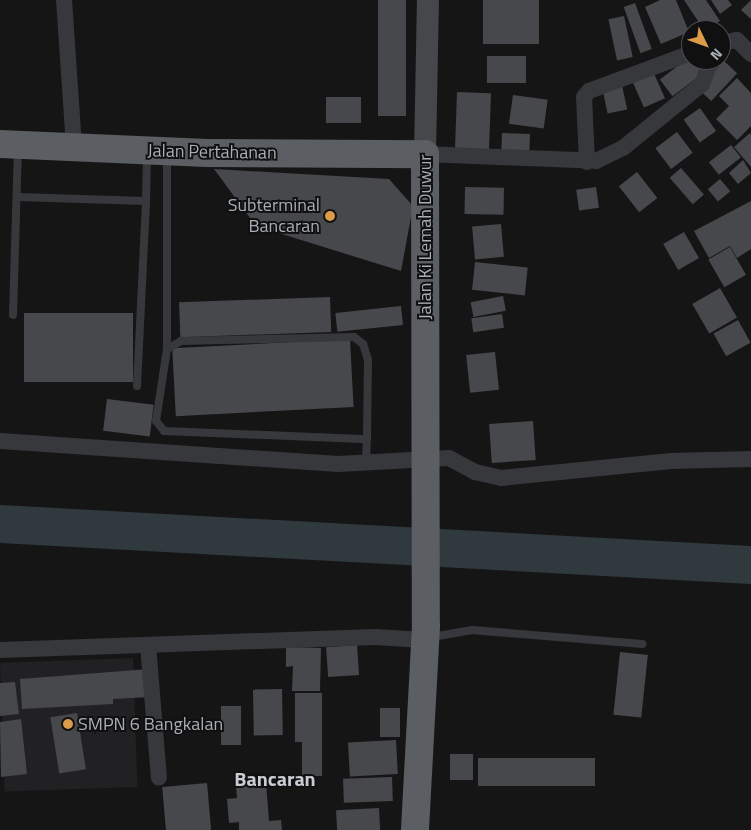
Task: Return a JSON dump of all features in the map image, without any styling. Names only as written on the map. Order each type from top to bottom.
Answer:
[{"type":"highway","name":"Jalan Pertahanan","points":[[9,145],[157,152],[425,154]]},
{"type":"highway","name":"Jalan Ki Lemah Duwur","points":[[415,830],[425,633],[425,154]]},
{"type":"main road","name":"Jalan Ki Lemah Duwur","points":[[425,154],[428,0]]},
{"type":"street","points":[[64,0],[74,148]]},
{"type":"street","points":[[731,41],[737,40],[751,54]]},
{"type":"street","points":[[587,162],[584,97],[589,91],[681,57]]},
{"type":"street","points":[[425,154],[587,162],[623,148],[702,84],[707,70]]},
{"type":"street","points":[[0,441],[143,454],[366,464],[425,466],[449,458],[475,472],[501,478],[672,461],[751,459]]},
{"type":"street","points":[[0,650],[425,633]]},
{"type":"street","points":[[148,645],[159,778]]},
{"type":"lane","points":[[9,145],[17,197],[13,315]]},
{"type":"lane","points":[[137,386],[146,201],[157,152]]},
{"type":"lane","points":[[157,152],[167,349],[156,421],[164,431],[367,439]]},
{"type":"lane","points":[[17,197],[146,201]]},
{"type":"lane","points":[[167,349],[182,341],[354,337],[363,344],[368,360],[366,464]]},
{"type":"lane","points":[[425,633],[472,630],[642,644]]},
{"type":"shaded area","name":"SMPN 6 Bangkalan","points":[[133,658],[138,787],[5,792],[0,663]]},
{"type":"building","points":[[378,0],[406,0],[406,116],[378,116]]},
{"type":"building","points":[[483,0],[539,0],[539,44],[483,44]]},
{"type":"building","points":[[660,0],[676,0],[684,20],[681,20],[681,35],[661,44],[645,7]]},
{"type":"building","points":[[684,0],[706,0],[719,20],[697,20]]},
{"type":"building","points":[[711,0],[728,0],[732,5],[720,14]]},
{"type":"building","points":[[751,0],[751,19],[741,10]]},
{"type":"building","points":[[635,3],[652,49],[640,53],[624,7]]},
{"type":"building","points":[[624,16],[633,57],[617,60],[608,19]]},
{"type":"building","points":[[487,56],[526,56],[526,83],[487,83]]},
{"type":"building","points":[[681,64],[681,70],[702,70],[704,73],[672,96],[660,79]]},
{"type":"building","points":[[731,68],[737,73],[711,101],[698,89],[716,70],[731,70]]},
{"type":"building","points":[[652,69],[665,98],[644,108],[631,78]]},
{"type":"building","points":[[737,78],[751,93],[751,126],[737,140],[716,119],[729,106],[719,96]]},
{"type":"building","points":[[622,85],[627,109],[608,114],[602,89]]},
{"type":"building","points":[[457,92],[491,93],[489,152],[455,151]]},
{"type":"building","points":[[513,95],[548,100],[544,129],[509,124]]},
{"type":"building","points":[[326,97],[361,97],[361,123],[326,123]]},
{"type":"building","points":[[700,108],[716,131],[700,142],[684,119]]},
{"type":"building","points":[[677,132],[693,153],[671,169],[655,148]]},
{"type":"building","points":[[502,133],[530,134],[529,154],[501,153]]},
{"type":"building","points":[[750,133],[751,135],[751,167],[734,147]]},
{"type":"building","points":[[731,145],[741,158],[719,175],[709,162]]},
{"type":"building","points":[[743,160],[751,173],[738,184],[729,173]]},
{"type":"building","points":[[681,168],[704,194],[693,204],[670,178]]},
{"type":"building","name":"Subterminal Bancaran","points":[[214,169],[389,179],[413,206],[401,271],[256,226]]},
{"type":"building","points":[[637,172],[657,198],[639,212],[619,186]]},
{"type":"building","points":[[720,179],[730,191],[718,202],[708,189]]},
{"type":"building","points":[[465,187],[504,188],[504,215],[465,214]]},
{"type":"building","points":[[596,187],[599,208],[579,211],[576,190]]},
{"type":"building","points":[[751,201],[751,249],[737,258],[730,246],[709,258],[694,231]]},
{"type":"building","points":[[501,224],[504,257],[475,259],[472,227]]},
{"type":"building","points":[[684,232],[699,258],[678,270],[663,244]]},
{"type":"building","points":[[730,247],[746,275],[724,287],[708,260]]},
{"type":"building","points":[[475,262],[528,268],[525,295],[472,290]]},
{"type":"building","points":[[720,288],[737,317],[709,333],[692,304]]},
{"type":"building","points":[[503,296],[506,311],[473,317],[471,302]]},
{"type":"building","points":[[330,297],[331,332],[180,337],[179,302]]},
{"type":"building","points":[[401,306],[403,325],[337,332],[335,313]]},
{"type":"building","points":[[24,313],[133,313],[133,382],[24,382]]},
{"type":"building","points":[[502,314],[504,328],[473,332],[471,318]]},
{"type":"building","points":[[738,320],[751,343],[726,356],[714,334]]},
{"type":"building","points":[[350,339],[354,407],[176,416],[172,348]]},
{"type":"building","points":[[495,352],[499,390],[470,393],[466,355]]},
{"type":"building","points":[[107,399],[154,405],[150,436],[103,431]]},
{"type":"building","points":[[533,421],[536,460],[492,463],[489,424]]},
{"type":"building","points":[[357,645],[359,675],[328,677],[326,647]]},
{"type":"building","points":[[286,647],[321,648],[320,691],[292,691],[293,666],[286,667]]},
{"type":"building","points":[[620,652],[648,655],[641,718],[613,715]]},
{"type":"building","points":[[149,669],[150,697],[113,699],[113,704],[22,709],[20,679]]},
{"type":"building","points":[[15,682],[19,714],[0,716],[0,683]]},
{"type":"building","points":[[282,689],[283,735],[254,735],[253,690]]},
{"type":"building","points":[[295,693],[322,693],[322,776],[302,776],[302,742],[295,742]]},
{"type":"building","points":[[221,706],[241,706],[241,745],[221,745]]},
{"type":"building","points":[[380,708],[400,708],[400,737],[380,737]]},
{"type":"building","points":[[77,713],[86,769],[59,774],[50,717]]},
{"type":"building","points":[[21,719],[27,774],[1,777],[0,722]]},
{"type":"building","points":[[396,740],[398,774],[350,776],[348,743]]},
{"type":"building","points":[[450,754],[473,754],[473,780],[450,780]]},
{"type":"building","points":[[478,758],[595,758],[595,786],[478,786]]},
{"type":"building","points":[[392,777],[393,801],[344,803],[343,779]]},
{"type":"building","points":[[207,783],[211,830],[166,830],[162,787]]},
{"type":"building","points":[[266,783],[269,821],[281,820],[282,830],[239,830],[239,822],[229,823],[227,799],[237,798],[236,786]]},
{"type":"building","points":[[379,808],[380,830],[337,830],[336,810]]},
{"type":"waterway","points":[[0,524],[751,565]]},
{"type":"place","name":"Subterminal Bancaran","points":[[330,216]]},
{"type":"place","name":"SMPN 6 Bangkalan","points":[[68,724]]},
{"type":"district","name":"Bancaran","points":[[275,778]]}]
